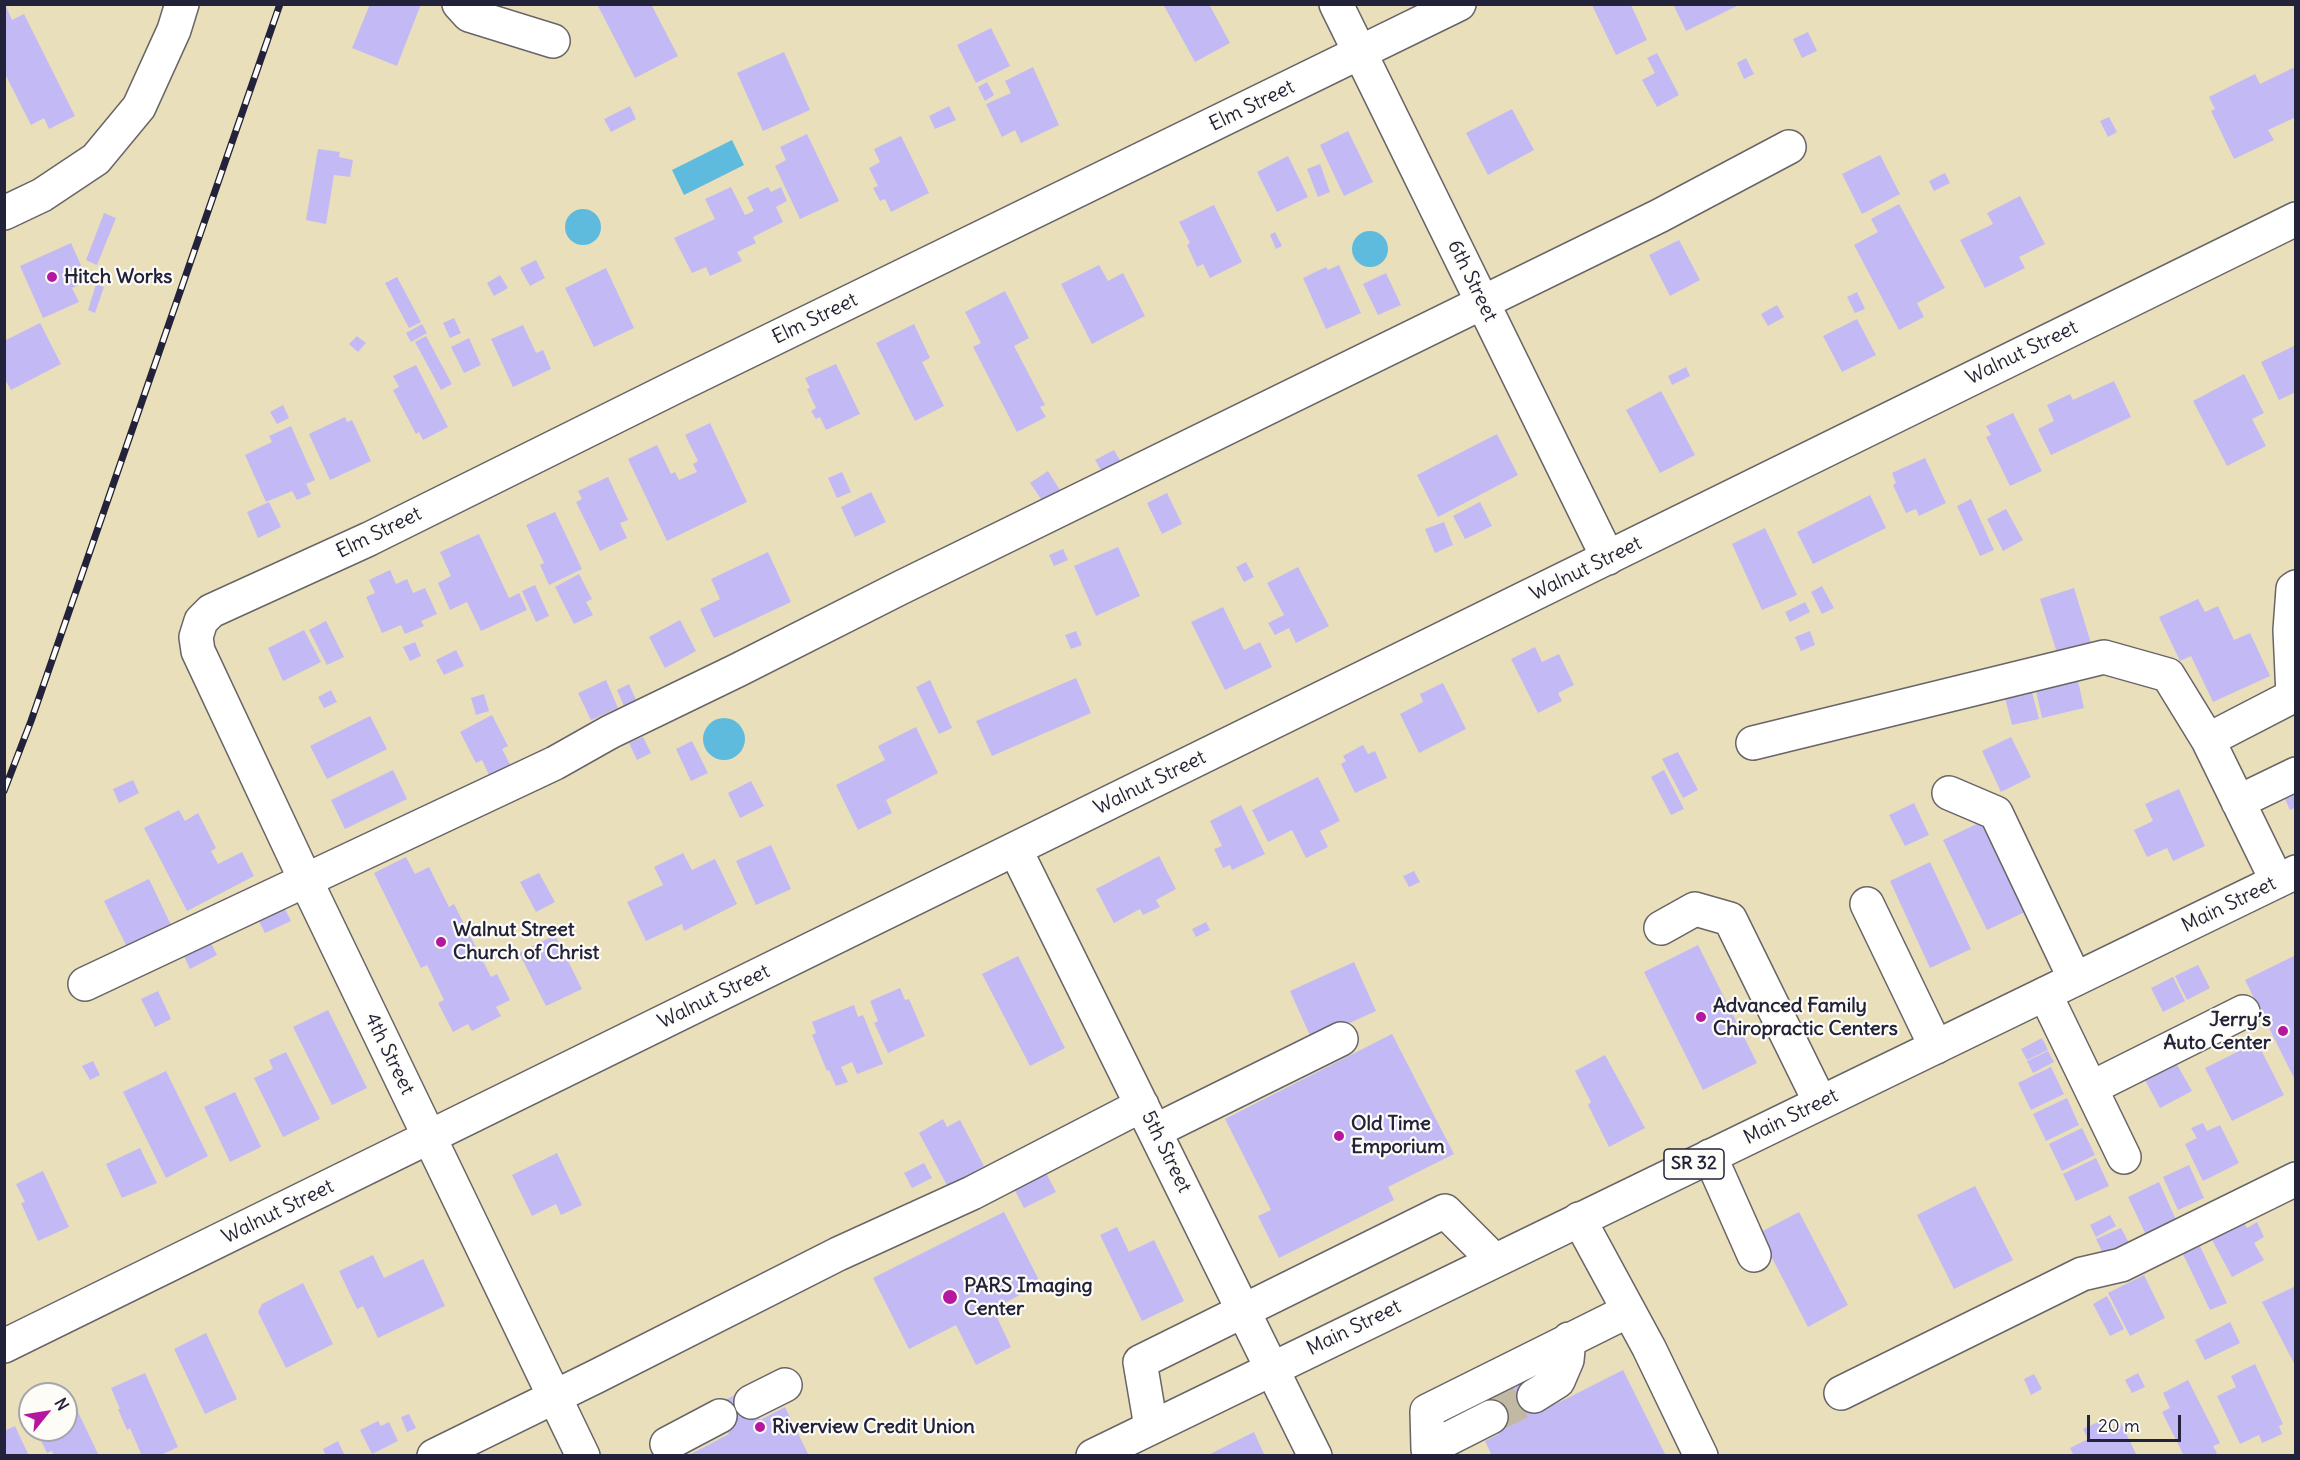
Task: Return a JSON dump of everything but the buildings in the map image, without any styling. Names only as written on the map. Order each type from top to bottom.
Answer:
[{"type":"street","points":[[4,213],[42,195],[96,159],[140,107],[174,30],[182,4]]},
{"type":"street","points":[[459,4],[469,15],[553,41]]},
{"type":"street","name":"6th Street","points":[[1336,4],[1608,558]]},
{"type":"street","name":"Elm Street","points":[[198,651],[196,637],[201,621],[211,611],[369,539],[676,386],[1459,4]]},
{"type":"street","points":[[85,984],[555,763],[619,728],[1659,216],[1789,147]]},
{"type":"street","name":"Walnut Street","points":[[4,1346],[2295,219]]},
{"type":"street","points":[[2208,740],[2293,696],[2290,630],[2295,587]]},
{"type":"street","name":"4th Street","points":[[198,651],[305,879],[583,1455]]},
{"type":"street","points":[[1753,743],[2104,657],[2168,675],[2208,740],[2238,802],[2286,877]]},
{"type":"street","points":[[2238,802],[2295,774]]},
{"type":"street","points":[[1949,793],[1996,813],[2075,979]]},
{"type":"street","name":"5th Street","points":[[1015,849],[1316,1455]]},
{"type":"street","name":"Main Street","points":[[1093,1455],[2286,877]]},
{"type":"street","points":[[1868,904],[1936,1047]]},
{"type":"street","points":[[1662,928],[1695,909],[1730,919],[1821,1102]]},
{"type":"street","points":[[2045,994],[2124,1157]]},
{"type":"street","points":[[2091,1088],[2243,1012]]},
{"type":"street","points":[[434,1455],[838,1254],[972,1193],[1341,1039]]},
{"type":"street","points":[[1710,1156],[1754,1255]]},
{"type":"street","points":[[1841,1393],[2082,1274],[2121,1264],[2295,1179]]},
{"type":"street","points":[[1151,1427],[1140,1362],[1445,1211],[1494,1260]]},
{"type":"street","points":[[1579,1219],[1649,1348],[1701,1455]]},
{"type":"street","points":[[1491,1417],[1430,1452],[1427,1411],[1628,1311]]},
{"type":"street","points":[[1534,1396],[1558,1381],[1567,1360],[1569,1340]]},
{"type":"street","points":[[751,1402],[785,1385]]},
{"type":"street","points":[[668,1444],[720,1416]]},
{"type":"water","points":[[732,140],[744,165],[684,195],[672,170]]},
{"type":"water","points":[[583,209],[596,214],[601,227],[596,240],[583,245],[570,240],[565,227],[570,214]]},
{"type":"water","points":[[1370,231],[1383,236],[1388,249],[1383,262],[1370,267],[1357,262],[1352,249],[1357,236]]},
{"type":"water","points":[[724,718],[739,724],[745,739],[739,754],[724,760],[709,754],[703,739],[709,724]]},
{"type":"tunnel","points":[[1491,1417],[1534,1396]]},
{"type":"railway","points":[[4,791],[31,721],[280,4]]},
{"type":"place","name":"Hitch Works","points":[[52,277]]},
{"type":"place","name":"Walnut Street Church of Christ","points":[[441,942]]},
{"type":"place","name":"Advanced Family Chiropractic Centers","points":[[1701,1017]]},
{"type":"place","name":"Jerry’s Auto Center","points":[[2283,1031]]},
{"type":"place","name":"Old Time Emporium","points":[[1339,1136]]},
{"type":"place","name":"PARS Imaging Center","points":[[950,1297]]},
{"type":"place","name":"Riverview Credit Union","points":[[760,1427]]}]
